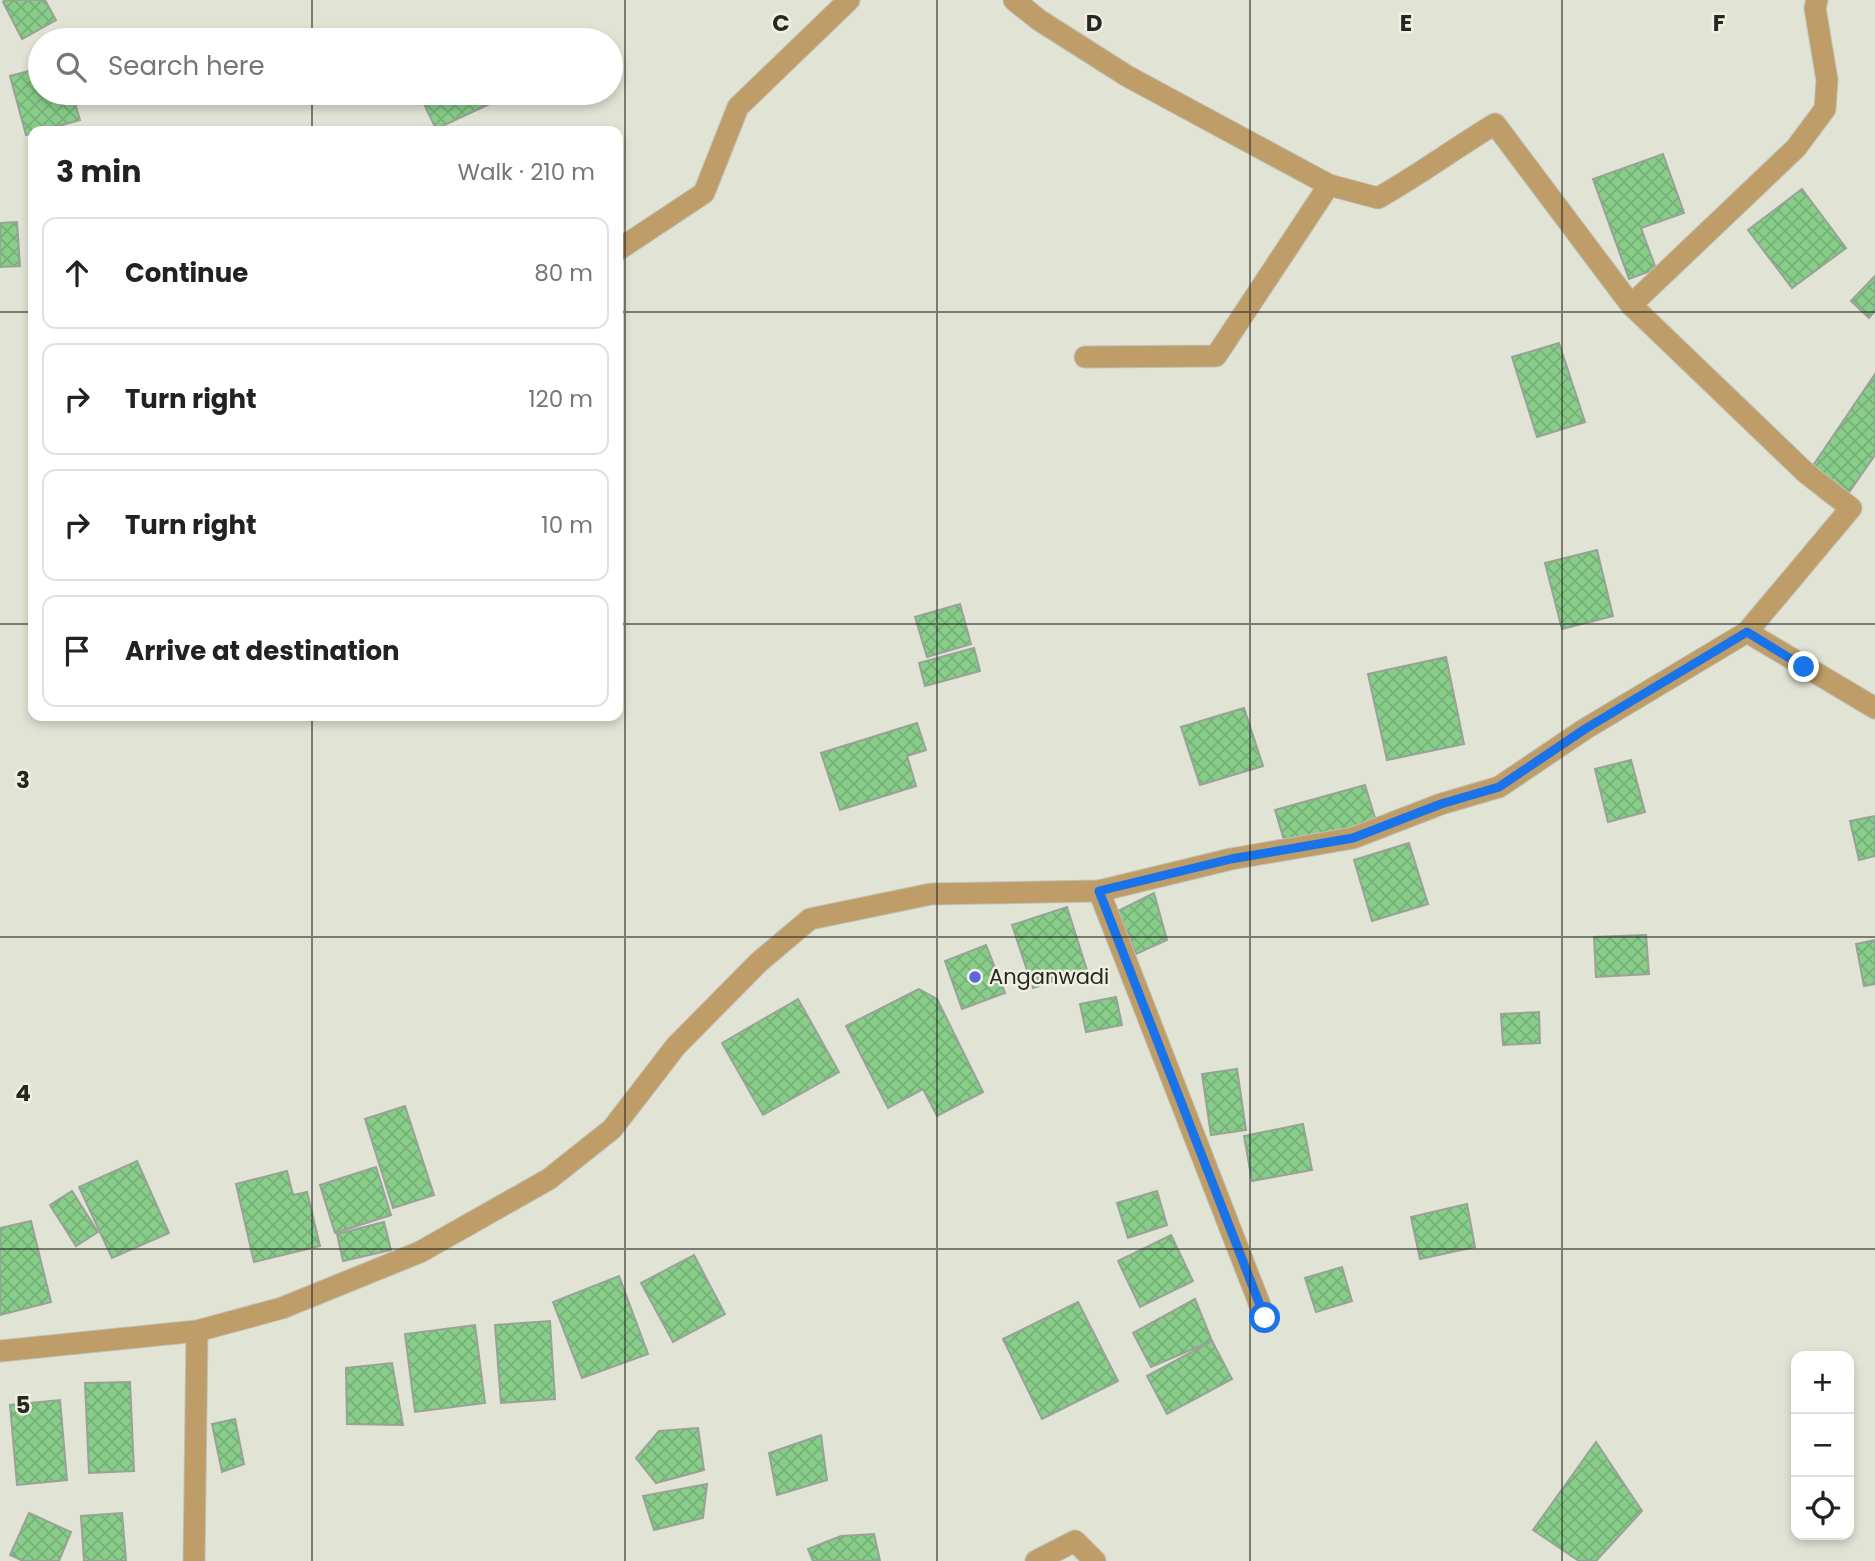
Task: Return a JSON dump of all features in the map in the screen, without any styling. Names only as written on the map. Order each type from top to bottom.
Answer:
[{"type":"street","points":[[623,247],[704,193],[738,107],[849,0]]},
{"type":"street","points":[[0,1351],[197,1331],[282,1308],[420,1252],[549,1179],[612,1129],[676,1046],[759,962],[810,919],[931,894],[1099,891],[1231,859],[1353,838],[1441,804],[1499,787],[1585,729],[1747,632],[1851,508],[1806,473],[1631,305],[1494,124],[1450,151],[1419,175],[1378,198],[1329,185],[1127,76],[1039,20],[1014,0]]},
{"type":"street","points":[[1631,305],[1796,148],[1825,109],[1826,80],[1815,8],[1817,0]]},
{"type":"street","points":[[1085,357],[1216,356],[1329,185]]},
{"type":"street","points":[[1747,632],[1875,708]]},
{"type":"street","points":[[1099,891],[1265,1318]]},
{"type":"street","points":[[194,1561],[197,1331]]},
{"type":"street","points":[[1036,1561],[1075,1541],[1095,1561]]},
{"type":"building","points":[[45,0],[56,20],[42,28],[28,28],[28,36],[22,39],[3,2]]},
{"type":"building","points":[[28,71],[28,105],[76,105],[80,120],[58,126],[28,126],[26,135],[10,76]]},
{"type":"building","points":[[424,105],[488,105],[442,126],[435,126]]},
{"type":"building","points":[[1663,154],[1684,213],[1641,228],[1656,269],[1629,279],[1593,179]]},
{"type":"building","points":[[1802,189],[1846,248],[1792,288],[1748,230]]},
{"type":"building","points":[[17,222],[20,266],[0,267],[0,223]]},
{"type":"building","points":[[1875,276],[1875,311],[1869,318],[1851,301]]},
{"type":"building","points":[[1559,343],[1585,422],[1537,437],[1512,357]]},
{"type":"building","points":[[1875,374],[1875,455],[1845,498],[1808,473]]},
{"type":"building","points":[[1597,550],[1613,616],[1562,629],[1545,563]]},
{"type":"building","points":[[960,604],[971,644],[927,657],[915,617]]},
{"type":"building","points":[[974,648],[980,671],[925,686],[919,663]]},
{"type":"building","points":[[1446,657],[1464,744],[1387,760],[1368,674]]},
{"type":"building","points":[[1244,708],[1263,766],[1200,785],[1181,727]]},
{"type":"building","points":[[917,723],[926,750],[907,756],[916,786],[840,810],[821,753]]},
{"type":"building","points":[[1631,760],[1645,812],[1608,822],[1595,769]]},
{"type":"building","points":[[1365,785],[1376,821],[1286,847],[1275,810]]},
{"type":"building","points":[[1875,816],[1875,856],[1859,860],[1850,821]]},
{"type":"building","points":[[1409,843],[1428,904],[1372,921],[1354,860]]},
{"type":"building","points":[[1154,893],[1167,940],[1136,954],[1118,911]]},
{"type":"building","points":[[1067,907],[1087,970],[1033,988],[1012,925]]},
{"type":"building","points":[[1646,935],[1649,974],[1596,977],[1594,937]]},
{"type":"building","points":[[1875,940],[1875,984],[1864,986],[1856,944]]},
{"type":"building","name":"Anganwadi","points":[[986,945],[1005,993],[962,1009],[945,961]]},
{"type":"building","points":[[919,989],[937,999],[983,1092],[937,1116],[923,1089],[888,1108],[846,1026]]},
{"type":"building","points":[[1116,997],[1122,1025],[1086,1032],[1080,1004]]},
{"type":"building","points":[[798,999],[839,1072],[763,1115],[722,1043]]},
{"type":"building","points":[[1539,1012],[1540,1043],[1503,1045],[1501,1014]]},
{"type":"building","points":[[1237,1069],[1246,1130],[1211,1135],[1202,1074]]},
{"type":"building","points":[[405,1106],[434,1195],[393,1208],[365,1119]]},
{"type":"building","points":[[1303,1124],[1312,1170],[1252,1181],[1244,1136]]},
{"type":"building","points":[[137,1161],[169,1233],[112,1258],[79,1187]]},
{"type":"building","points":[[376,1167],[391,1215],[335,1233],[320,1185]]},
{"type":"building","points":[[287,1171],[293,1195],[307,1192],[320,1246],[254,1262],[236,1184]]},
{"type":"building","points":[[72,1191],[98,1232],[76,1246],[50,1205]]},
{"type":"building","points":[[1157,1191],[1167,1225],[1128,1238],[1117,1203]]},
{"type":"building","points":[[1467,1204],[1475,1247],[1420,1259],[1411,1217]]},
{"type":"building","points":[[31,1221],[51,1302],[0,1315],[0,1228]]},
{"type":"building","points":[[384,1222],[391,1250],[343,1261],[337,1234]]},
{"type":"building","points":[[1171,1235],[1193,1281],[1140,1307],[1118,1261]]},
{"type":"building","points":[[694,1255],[725,1314],[673,1342],[641,1283]]},
{"type":"building","points":[[1342,1267],[1352,1301],[1316,1312],[1305,1278]]},
{"type":"building","points":[[619,1276],[648,1354],[582,1378],[553,1302]]},
{"type":"building","points":[[1195,1299],[1212,1341],[1151,1367],[1133,1333]]},
{"type":"building","points":[[1078,1302],[1118,1381],[1042,1419],[1003,1339]]},
{"type":"building","points":[[550,1321],[555,1399],[501,1403],[495,1325]]},
{"type":"building","points":[[475,1325],[485,1403],[415,1412],[405,1334]]},
{"type":"building","points":[[1212,1341],[1232,1379],[1167,1414],[1147,1376]]},
{"type":"building","points":[[392,1363],[403,1425],[347,1424],[346,1368]]},
{"type":"building","points":[[130,1382],[134,1471],[89,1473],[85,1383]]},
{"type":"building","points":[[60,1400],[67,1480],[17,1485],[10,1405]]},
{"type":"building","points":[[235,1419],[244,1464],[222,1472],[212,1424]]},
{"type":"building","points":[[698,1428],[704,1470],[656,1483],[636,1458],[659,1431]]},
{"type":"building","points":[[821,1435],[827,1480],[777,1495],[769,1453]]},
{"type":"building","points":[[1596,1442],[1642,1511],[1596,1561],[1579,1561],[1533,1530]]},
{"type":"building","points":[[707,1484],[703,1518],[654,1530],[643,1496]]},
{"type":"building","points":[[29,1513],[71,1532],[59,1561],[23,1561],[10,1555]]},
{"type":"building","points":[[122,1513],[126,1561],[84,1561],[81,1516]]},
{"type":"building","points":[[874,1534],[880,1561],[813,1561],[808,1549],[841,1536]]},
{"type":"place","name":"Anganwadi","points":[[975,977]]},
{"type":"route","points":[[1265,1318],[1099,891],[1231,859],[1353,838],[1441,804],[1499,787],[1585,729],[1747,632],[1804,667]]}]
